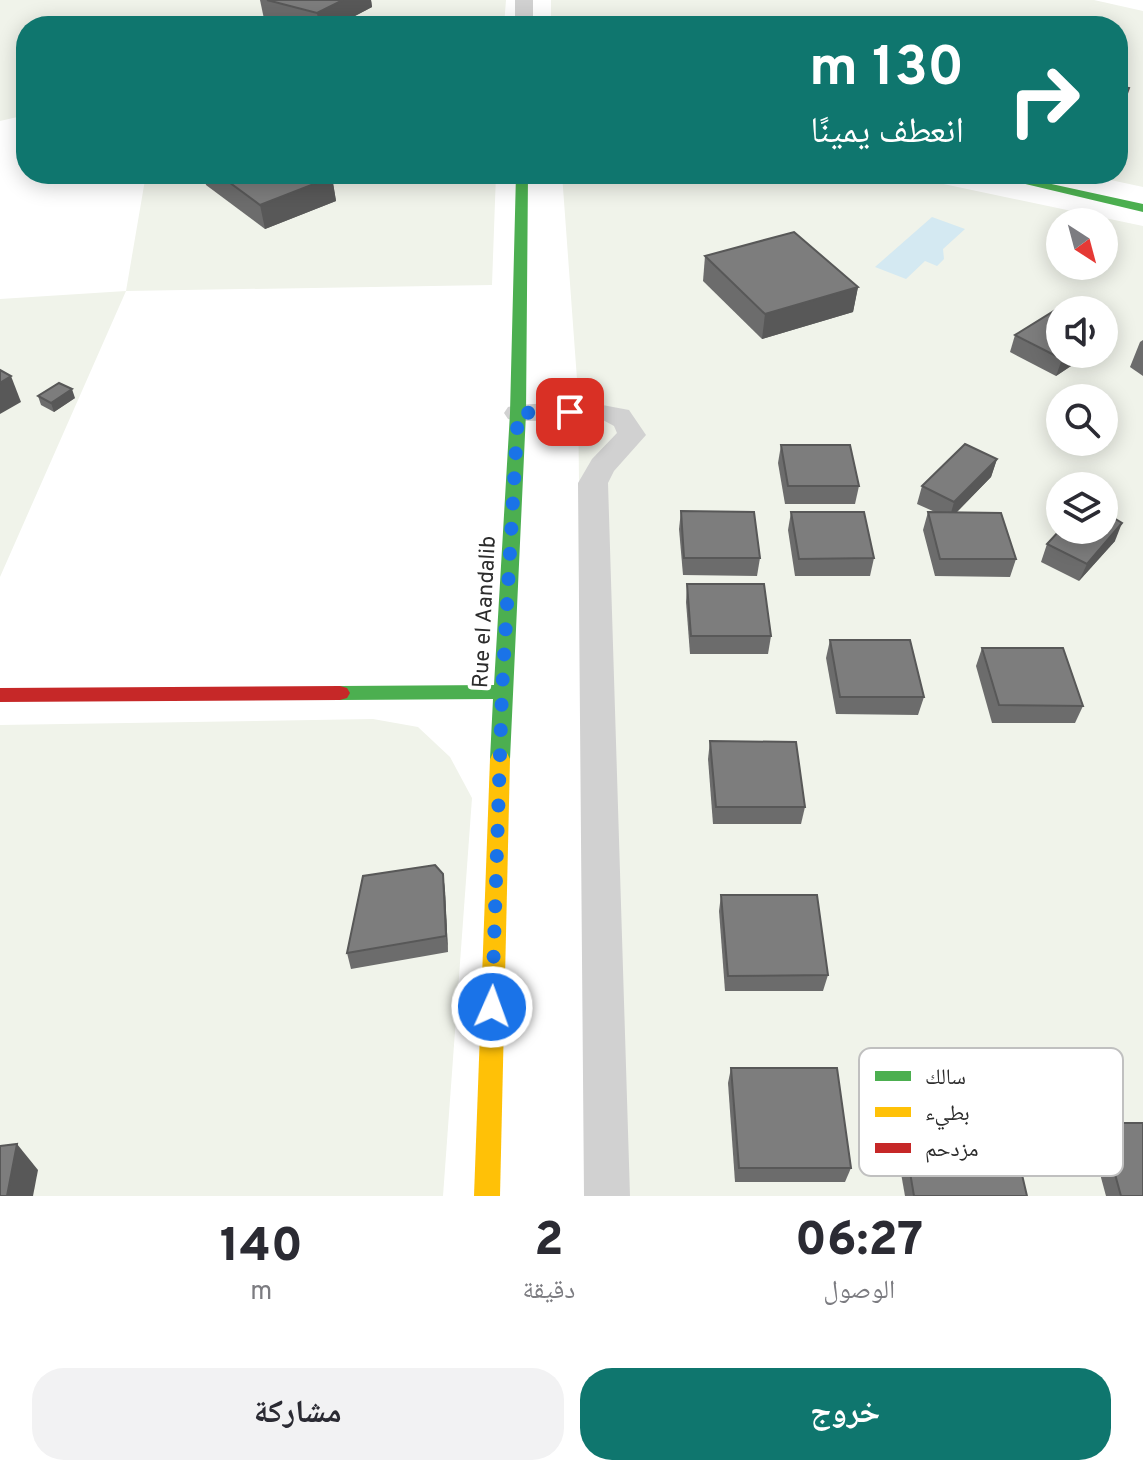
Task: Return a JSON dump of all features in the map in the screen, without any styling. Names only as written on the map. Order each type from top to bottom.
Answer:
[{"type":"street","name":"Rue el Aandalib","points":[[487,1196],[502,692],[518,413],[522,184]]},
{"type":"street","points":[[1034,184],[1143,208]]},
{"type":"street","points":[[518,413],[595,411],[618,415],[628,424],[632,435],[602,466],[593,483],[607,1196]]},
{"type":"street","points":[[0,695],[502,692]]},
{"type":"shaded area","points":[[0,0],[506,0],[505,16],[16,16],[16,117],[0,121]]},
{"type":"shaded area","points":[[551,0],[1094,0],[1143,11],[1143,187],[1128,184],[1128,16],[551,16]]},
{"type":"shaded area","points":[[144,184],[496,184],[492,285],[126,291]]},
{"type":"shaded area","points":[[563,184],[944,184],[1058,208],[1046,208],[1046,280],[1118,280],[1118,221],[1143,226],[1143,1196],[587,1196],[578,393]]},
{"type":"shaded area","points":[[126,291],[0,577],[0,299]]},
{"type":"shaded area","points":[[373,719],[418,727],[450,757],[472,798],[443,1196],[0,1196],[0,725]]},
{"type":"water","points":[[932,217],[965,229],[943,249],[944,259],[937,266],[925,261],[906,279],[875,267]]},
{"type":"building","points":[[267,0],[343,0],[317,13]]},
{"type":"building","points":[[232,184],[314,184],[260,205]]},
{"type":"building","points":[[794,232],[858,287],[765,314],[705,256]]},
{"type":"building","points":[[1046,316],[1046,351],[1015,335]]},
{"type":"building","points":[[0,370],[11,376],[0,383]]},
{"type":"building","points":[[59,383],[72,389],[51,403],[38,396]]},
{"type":"building","points":[[965,444],[997,459],[954,502],[922,486]]},
{"type":"building","points":[[781,445],[850,445],[859,486],[788,486]]},
{"type":"building","points":[[681,511],[754,512],[760,558],[684,558]]},
{"type":"building","points":[[791,512],[864,512],[874,558],[799,559]]},
{"type":"building","points":[[928,512],[1001,513],[1016,559],[940,559]]},
{"type":"building","points":[[1047,544],[1104,544],[1087,564]]},
{"type":"building","points":[[687,584],[764,584],[771,636],[691,636]]},
{"type":"building","points":[[830,640],[910,640],[924,697],[840,697]]},
{"type":"building","points":[[982,648],[1063,648],[1083,706],[999,705]]},
{"type":"building","points":[[710,741],[796,742],[805,807],[716,807]]},
{"type":"building","points":[[435,865],[443,874],[446,936],[347,953],[363,876]]},
{"type":"building","points":[[721,895],[817,895],[828,975],[728,976]]},
{"type":"building","points":[[731,1068],[837,1068],[851,1168],[739,1168]]},
{"type":"building","points":[[1123,1123],[1143,1123],[1143,1196],[1121,1196],[1116,1176],[1123,1176]]},
{"type":"building","points":[[17,1144],[7,1196],[0,1196],[0,1146]]},
{"type":"building","points":[[911,1176],[1022,1176],[1027,1196],[914,1196]]},
{"type":"traffic: fast","points":[[500,759],[518,413],[522,184]]},
{"type":"traffic: fast","points":[[1034,184],[1143,208]]},
{"type":"traffic: fast","points":[[340,693],[502,692]]},
{"type":"traffic: slow","points":[[487,1196],[500,759]]},
{"type":"traffic: jam","points":[[0,695],[340,693]]},
{"type":"route","points":[[492,1007],[502,692],[518,413],[570,412]]}]
